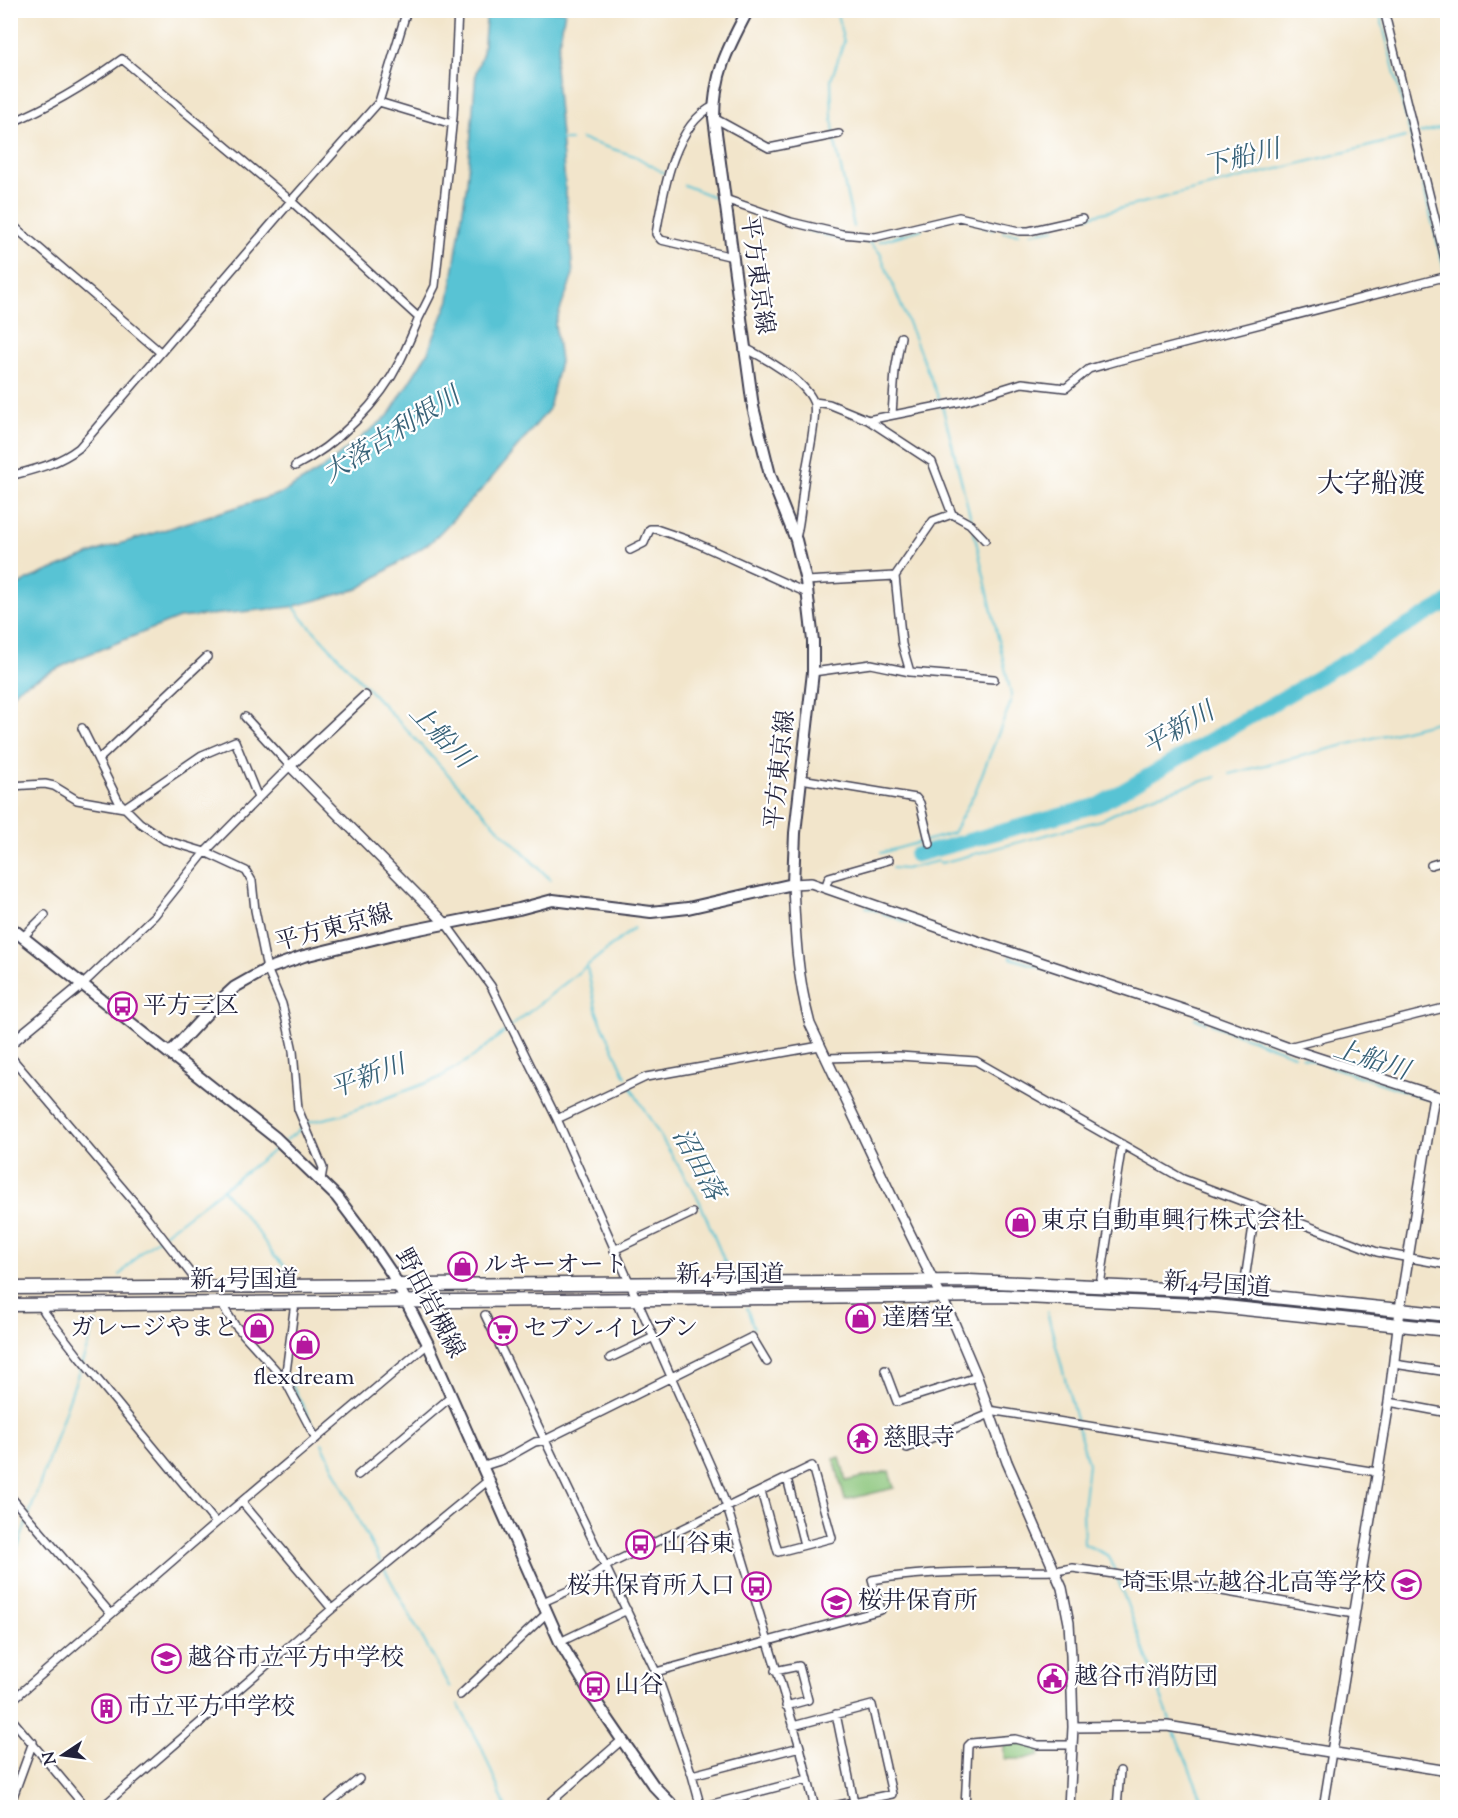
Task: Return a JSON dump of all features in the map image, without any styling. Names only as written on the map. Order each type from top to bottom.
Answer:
[{"type":"highway","name":"新4号国道","points":[[10,1288],[933,1281],[1100,1285],[1243,1293],[1448,1315]]},
{"type":"highway","name":"新4号国道","points":[[10,1305],[1028,1296],[1216,1306],[1448,1330]]},
{"type":"main road","name":"平方東京線","points":[[170,1053],[235,987],[267,969],[304,956],[394,934],[559,899],[651,912],[688,908],[793,884],[795,833],[813,672],[813,641],[806,581],[796,540],[770,475],[760,439],[745,348],[714,112],[717,76],[748,10]]},
{"type":"main road","name":"野田岩槻線","points":[[10,927],[283,1144],[337,1197],[365,1234],[398,1285],[428,1344],[490,1479],[560,1642],[653,1785],[675,1808]]},
{"type":"street","points":[[10,476],[48,466],[79,448],[379,102],[407,10]]},
{"type":"street","points":[[295,466],[331,443],[366,410],[400,363],[435,286],[452,124],[458,10]]},
{"type":"street","points":[[1384,10],[1448,271]]},
{"type":"street","points":[[10,123],[40,111],[85,87],[123,59],[291,201],[419,318]]},
{"type":"street","points":[[379,102],[452,124]]},
{"type":"street","points":[[733,256],[661,240],[656,234],[663,190],[683,137],[702,112],[714,112],[769,148],[839,134]]},
{"type":"street","points":[[725,199],[791,222],[842,234],[875,237],[958,217],[1019,231],[1029,231],[1082,219]]},
{"type":"street","points":[[10,223],[160,352]]},
{"type":"street","points":[[868,420],[964,401],[1022,383],[1066,388],[1089,369],[1448,276]]},
{"type":"street","points":[[892,414],[895,370],[901,337]]},
{"type":"street","points":[[745,348],[761,356],[801,385],[814,402],[814,416],[796,540]]},
{"type":"street","points":[[814,402],[829,404],[868,420],[932,462],[952,514],[970,524],[985,540]]},
{"type":"street","points":[[910,672],[902,644],[895,576],[933,521],[952,514]]},
{"type":"street","points":[[630,550],[644,543],[650,529],[656,529],[694,542],[807,593]]},
{"type":"street","points":[[806,581],[895,576]]},
{"type":"street","points":[[98,760],[207,657]]},
{"type":"street","points":[[813,672],[871,664],[910,672],[994,679]]},
{"type":"street","points":[[10,1044],[83,984],[154,916],[205,852],[290,766],[365,696]]},
{"type":"street","points":[[245,717],[290,766],[446,924],[491,986],[556,1119],[727,1507],[775,1671],[800,1747],[815,1808]]},
{"type":"street","points":[[82,728],[124,808],[141,824],[165,840],[205,852],[246,871],[252,881],[255,910],[267,969],[282,1004],[293,1052],[298,1109],[323,1168],[321,1180]]},
{"type":"street","points":[[10,786],[45,784],[54,786],[77,800],[124,808],[202,755],[235,741],[258,798]]},
{"type":"street","points":[[801,779],[916,798],[920,803],[930,844]]},
{"type":"street","points":[[825,888],[829,877],[889,860]]},
{"type":"street","points":[[1431,865],[1448,860]]},
{"type":"street","points":[[1069,1808],[1073,1727],[1069,1623],[1062,1588],[1008,1462],[977,1377],[941,1295],[810,1024],[802,995],[796,951],[793,884],[810,883],[1194,1013],[1434,1101],[1448,1100]]},
{"type":"street","points":[[23,937],[45,915]]},
{"type":"street","points":[[1288,1047],[1448,1007]]},
{"type":"street","points":[[556,1119],[646,1077],[820,1046]]},
{"type":"street","points":[[10,1056],[146,1216],[201,1287]]},
{"type":"street","points":[[826,1058],[899,1056],[976,1061],[1183,1179],[1377,1252],[1448,1265]]},
{"type":"street","points":[[1323,1808],[1389,1402],[1400,1310],[1434,1101]]},
{"type":"street","points":[[1100,1285],[1122,1144]]},
{"type":"street","points":[[1243,1293],[1256,1206]]},
{"type":"street","points":[[615,1250],[692,1213]]},
{"type":"street","points":[[219,1302],[234,1324],[285,1380],[316,1439]]},
{"type":"street","points":[[285,1380],[295,1302]]},
{"type":"street","points":[[40,1304],[78,1357],[216,1523]]},
{"type":"street","points":[[485,1315],[656,1672],[701,1807],[808,1779]]},
{"type":"street","points":[[610,1358],[654,1337]]},
{"type":"street","points":[[484,1466],[503,1460],[535,1442],[545,1440],[752,1337],[767,1362]]},
{"type":"street","points":[[10,1702],[216,1523],[428,1344]]},
{"type":"street","points":[[1394,1364],[1448,1372]]},
{"type":"street","points":[[885,1370],[897,1402],[977,1377]]},
{"type":"street","points":[[358,1474],[452,1396]]},
{"type":"street","points":[[1389,1402],[1448,1413]]},
{"type":"street","points":[[907,1448],[990,1412],[1076,1423],[1377,1472]]},
{"type":"street","points":[[543,1602],[579,1586],[606,1566],[812,1466],[832,1538],[778,1552],[761,1491]]},
{"type":"street","points":[[787,1478],[804,1545]]},
{"type":"street","points":[[101,1808],[378,1570],[490,1479]]},
{"type":"street","points":[[10,1496],[111,1614]]},
{"type":"street","points":[[242,1502],[332,1609]]},
{"type":"street","points":[[656,1672],[881,1610],[872,1581],[910,1574],[1056,1572],[1073,1568],[1354,1614]]},
{"type":"street","points":[[560,1642],[627,1610]]},
{"type":"street","points":[[460,1695],[547,1613]]},
{"type":"street","points":[[775,1671],[799,1665],[808,1701],[786,1706]]},
{"type":"street","points":[[793,1726],[872,1705],[892,1794],[824,1808]]},
{"type":"street","points":[[836,1714],[854,1802]]},
{"type":"street","points":[[10,1717],[86,1808]]},
{"type":"street","points":[[1073,1727],[1172,1726],[1448,1771]]},
{"type":"street","points":[[965,1808],[969,1744],[1015,1739],[1038,1745],[1071,1745]]},
{"type":"street","points":[[544,1808],[622,1740]]},
{"type":"street","points":[[10,1805],[33,1742]]},
{"type":"street","points":[[692,1775],[800,1747]]},
{"type":"street","points":[[1117,1808],[1120,1771]]},
{"type":"street","points":[[324,1808],[359,1779]]},
{"type":"green space","points":[[840,1457],[846,1481],[889,1471],[894,1488],[845,1500],[834,1459]]},
{"type":"green space","points":[[1004,1741],[1016,1741],[1039,1747],[1039,1755],[1024,1759],[1004,1759]]},
{"type":"water","name":"大落古利根川","points":[[487,10],[565,11],[555,67],[573,275],[555,324],[560,361],[549,409],[485,486],[431,542],[358,589],[291,607],[179,618],[79,658],[18,688],[11,698],[11,590],[29,579],[103,549],[282,493],[319,471],[388,416],[427,354],[449,300],[467,183],[476,72],[483,52]]},
{"type":"waterway","points":[[836,10],[844,42],[831,80],[832,116],[835,142],[854,227]]},
{"type":"waterway","points":[[1379,10],[1448,285]]},
{"type":"waterway","name":"下船川","points":[[1444,127],[1448,126]]},
{"type":"waterway","name":"下船川","points":[[1420,133],[1439,128]]},
{"type":"waterway","name":"下船川","points":[[1086,217],[1406,137]]},
{"type":"waterway","name":"下船川","points":[[581,139],[635,156],[664,173]]},
{"type":"waterway","points":[[559,140],[571,140]]},
{"type":"waterway","name":"下船川","points":[[684,185],[719,199]]},
{"type":"waterway","name":"下船川","points":[[982,226],[993,229]]},
{"type":"waterway","name":"下船川","points":[[798,227],[818,233]]},
{"type":"waterway","name":"下船川","points":[[878,242],[922,229]]},
{"type":"waterway","name":"下船川","points":[[1031,233],[1055,229]]},
{"type":"waterway","name":"下船川","points":[[1003,232],[1020,234]]},
{"type":"waterway","name":"下船川","points":[[822,234],[840,239]]},
{"type":"waterway","name":"下船川","points":[[847,240],[872,242]]},
{"type":"waterway","points":[[868,241],[880,253],[943,409],[972,523]]},
{"type":"waterway","points":[[881,853],[953,833],[975,792],[1011,702],[974,532]]},
{"type":"waterway","name":"平新川","points":[[916,855],[1098,805],[1448,602]]},
{"type":"waterway","name":"上船川","points":[[292,604],[303,619],[500,830],[551,880]]},
{"type":"waterway","points":[[1230,774],[1448,719]]},
{"type":"waterway","points":[[892,868],[905,869],[938,861],[941,863],[1101,820],[1143,799],[1216,777]]},
{"type":"waterway","name":"上船川","points":[[866,907],[877,911]]},
{"type":"waterway","name":"上船川","points":[[882,913],[919,926]]},
{"type":"waterway","name":"平新川","points":[[285,1141],[310,1122],[341,1115],[437,1079],[473,1057],[634,928]]},
{"type":"waterway","name":"上船川","points":[[1010,956],[1080,980]]},
{"type":"waterway","name":"沼田落","points":[[587,967],[597,1013],[626,1077]]},
{"type":"waterway","name":"上船川","points":[[1088,983],[1100,987]]},
{"type":"waterway","name":"上船川","points":[[1195,1018],[1206,1023]]},
{"type":"waterway","name":"上船川","points":[[1211,1024],[1294,1055]]},
{"type":"waterway","name":"上船川","points":[[1302,1057],[1429,1099]]},
{"type":"waterway","name":"沼田落","points":[[630,1086],[699,1200],[726,1265]]},
{"type":"waterway","name":"上船川","points":[[1444,1104],[1448,1105]]},
{"type":"waterway","name":"平新川","points":[[164,1234],[278,1147]]},
{"type":"waterway","points":[[222,1189],[258,1232],[274,1256],[291,1272]]},
{"type":"waterway","name":"平新川","points":[[120,1275],[140,1253],[159,1238]]},
{"type":"waterway","name":"沼田落","points":[[747,1308],[754,1328]]},
{"type":"waterway","points":[[1047,1312],[1088,1464],[1083,1509],[1084,1544],[1109,1556],[1115,1572]]},
{"type":"waterway","name":"平新川","points":[[29,1515],[96,1322]]},
{"type":"waterway","points":[[288,1378],[316,1431]]},
{"type":"waterway","points":[[322,1443],[382,1565]]},
{"type":"waterway","name":"平新川","points":[[10,1569],[27,1521]]},
{"type":"waterway","points":[[385,1570],[450,1688]]},
{"type":"waterway","points":[[1117,1577],[1171,1723]]},
{"type":"waterway","points":[[458,1704],[481,1746],[506,1808]]},
{"type":"waterway","points":[[1173,1729],[1206,1808]]},
{"type":"place","name":"平方三区","points":[[122,1007]]},
{"type":"place","name":"東京自動車興行株式会社","points":[[1020,1222]]},
{"type":"place","name":"ルキーオート","points":[[463,1266]]},
{"type":"place","name":"達磨堂","points":[[861,1319]]},
{"type":"place","name":"ガレージやまと","points":[[259,1329]]},
{"type":"place","name":"セブン-イレブン","points":[[503,1330]]},
{"type":"place","name":"flexdream","points":[[304,1345]]},
{"type":"place","name":"慈眼寺","points":[[862,1439]]},
{"type":"place","name":"山谷東","points":[[641,1545]]},
{"type":"place","name":"埼玉県立越谷北高等学校","points":[[1407,1584]]},
{"type":"place","name":"桜井保育所入口","points":[[756,1587]]},
{"type":"place","name":"桜井保育所","points":[[837,1602]]},
{"type":"place","name":"越谷市立平方中学校","points":[[167,1659]]},
{"type":"place","name":"越谷市消防団","points":[[1053,1678]]},
{"type":"place","name":"山谷","points":[[594,1686]]},
{"type":"place","name":"市立平方中学校","points":[[106,1708]]},
{"type":"district","name":"大字船渡","points":[[1371,485]]}]
